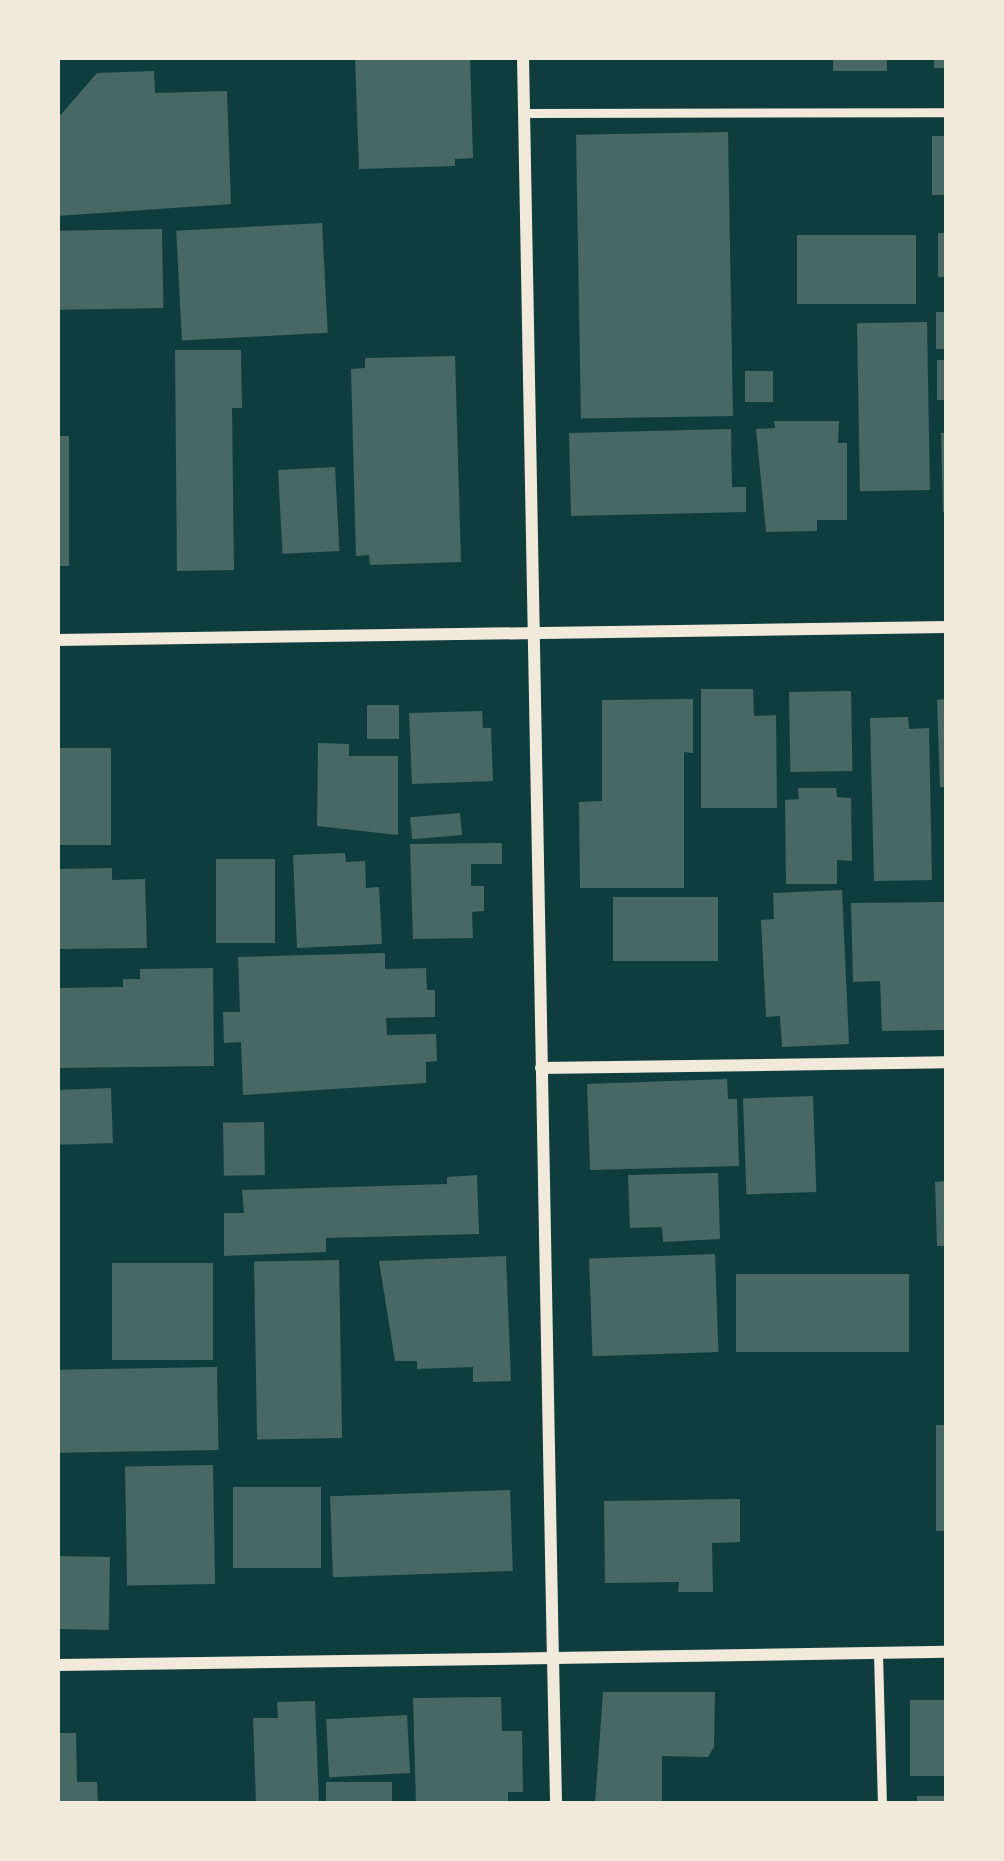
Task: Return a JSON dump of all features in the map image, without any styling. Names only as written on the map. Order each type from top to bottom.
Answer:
[{"type":"street","points":[[523,57],[556,1804]]},
{"type":"street","points":[[57,640],[947,627]]},
{"type":"street","points":[[541,1068],[947,1062]]},
{"type":"street","points":[[57,1665],[947,1652]]},
{"type":"lane","points":[[524,113],[947,112]]},
{"type":"lane","points":[[878,1653],[882,1804]]},
{"type":"building","points":[[355,57],[470,57],[473,158],[455,159],[455,166],[359,169]]},
{"type":"building","points":[[833,57],[887,57],[887,71],[833,71]]},
{"type":"building","points":[[934,57],[947,57],[947,68],[934,68]]},
{"type":"building","points":[[154,71],[155,93],[227,91],[231,204],[57,216],[57,119],[97,73]]},
{"type":"building","points":[[728,132],[733,416],[581,419],[576,135]]},
{"type":"building","points":[[932,136],[947,136],[947,195],[932,195]]},
{"type":"building","points":[[322,223],[328,333],[182,340],[176,231]]},
{"type":"building","points":[[162,229],[163,308],[58,310],[57,231]]},
{"type":"building","points":[[938,233],[947,233],[947,277],[938,277]]},
{"type":"building","points":[[797,235],[916,235],[916,304],[797,304]]},
{"type":"building","points":[[936,312],[947,312],[947,349],[936,349]]},
{"type":"building","points":[[927,322],[930,490],[860,491],[857,323]]},
{"type":"building","points":[[175,350],[241,350],[242,408],[232,408],[234,570],[177,571]]},
{"type":"building","points":[[455,356],[461,562],[370,565],[369,555],[356,556],[351,369],[365,368],[365,358]]},
{"type":"building","points":[[937,360],[947,360],[947,400],[937,400]]},
{"type":"building","points":[[745,371],[773,371],[773,402],[745,402]]},
{"type":"building","points":[[774,421],[839,421],[838,443],[847,443],[847,520],[817,520],[817,531],[766,532],[756,429],[775,428]]},
{"type":"building","points":[[731,429],[732,487],[746,487],[746,512],[571,516],[569,433]]},
{"type":"building","points":[[941,433],[947,433],[947,512],[943,512]]},
{"type":"building","points":[[57,436],[69,436],[69,566],[57,566]]},
{"type":"building","points":[[335,467],[339,551],[282,554],[278,470]]},
{"type":"building","points":[[701,689],[753,689],[754,716],[776,715],[777,808],[701,808]]},
{"type":"building","points":[[851,691],[852,771],[790,772],[789,692]]},
{"type":"building","points":[[693,699],[693,753],[684,752],[684,888],[580,888],[579,802],[602,801],[602,700]]},
{"type":"building","points":[[947,699],[947,787],[940,787],[937,700]]},
{"type":"building","points":[[367,705],[399,705],[399,739],[367,739]]},
{"type":"building","points":[[482,711],[483,728],[491,728],[493,781],[412,784],[409,713]]},
{"type":"building","points":[[908,717],[909,729],[929,728],[932,880],[874,881],[870,718]]},
{"type":"building","points":[[318,743],[349,744],[349,756],[398,756],[398,835],[317,826]]},
{"type":"building","points":[[57,748],[111,748],[111,845],[57,845]]},
{"type":"building","points":[[798,788],[836,788],[837,797],[851,798],[852,861],[837,860],[837,884],[786,884],[785,800],[799,799]]},
{"type":"building","points":[[460,813],[462,835],[412,839],[410,817]]},
{"type":"building","points":[[502,843],[502,864],[471,864],[471,886],[484,886],[484,911],[472,912],[473,938],[413,939],[410,844]]},
{"type":"building","points":[[345,853],[346,862],[365,861],[366,888],[379,887],[382,944],[297,948],[293,855]]},
{"type":"building","points":[[216,859],[275,859],[275,943],[216,943]]},
{"type":"building","points":[[112,868],[112,880],[145,879],[147,948],[57,949],[57,869]]},
{"type":"building","points":[[842,890],[849,1044],[782,1047],[780,1016],[766,1017],[761,920],[774,919],[773,893]]},
{"type":"building","points":[[613,897],[718,897],[718,961],[613,961]]},
{"type":"building","points":[[947,902],[947,1030],[882,1031],[880,981],[853,982],[851,903]]},
{"type":"building","points":[[385,953],[385,969],[426,968],[427,990],[435,990],[435,1017],[386,1018],[387,1035],[436,1034],[437,1061],[426,1062],[426,1083],[243,1095],[241,1042],[224,1043],[223,1012],[240,1012],[238,957]]},
{"type":"building","points":[[213,968],[214,1066],[57,1068],[57,988],[123,987],[123,979],[140,979],[140,969]]},
{"type":"building","points":[[727,1079],[728,1099],[737,1099],[739,1166],[590,1170],[587,1084]]},
{"type":"building","points":[[111,1088],[113,1143],[59,1145],[57,1090]]},
{"type":"building","points":[[813,1096],[816,1192],[746,1194],[743,1098]]},
{"type":"building","points":[[264,1122],[265,1175],[224,1176],[223,1123]]},
{"type":"building","points":[[718,1173],[720,1239],[663,1242],[662,1227],[630,1228],[628,1175]]},
{"type":"building","points":[[477,1175],[479,1234],[326,1238],[326,1252],[224,1256],[224,1213],[244,1213],[242,1190],[447,1184],[447,1177]]},
{"type":"building","points":[[947,1181],[947,1246],[937,1246],[935,1182]]},
{"type":"building","points":[[715,1254],[718,1352],[592,1356],[589,1258]]},
{"type":"building","points":[[506,1256],[511,1381],[473,1382],[473,1367],[417,1369],[417,1361],[395,1361],[379,1261]]},
{"type":"building","points":[[339,1260],[342,1438],[257,1439],[254,1261]]},
{"type":"building","points":[[112,1263],[213,1263],[213,1360],[112,1360]]},
{"type":"building","points":[[736,1274],[909,1274],[909,1352],[736,1352]]},
{"type":"building","points":[[217,1367],[218,1450],[58,1453],[57,1370]]},
{"type":"building","points":[[936,1425],[947,1425],[947,1531],[936,1531]]},
{"type":"building","points":[[213,1465],[215,1584],[127,1586],[125,1467]]},
{"type":"building","points":[[233,1487],[321,1487],[321,1568],[233,1568]]},
{"type":"building","points":[[510,1490],[513,1571],[333,1577],[330,1496]]},
{"type":"building","points":[[740,1499],[740,1542],[712,1543],[713,1592],[678,1592],[679,1582],[605,1583],[604,1501]]},
{"type":"building","points":[[58,1556],[110,1557],[109,1630],[57,1629]]},
{"type":"building","points":[[603,1692],[715,1692],[714,1747],[708,1757],[662,1756],[662,1804],[595,1804]]},
{"type":"building","points":[[501,1697],[502,1731],[522,1731],[523,1792],[508,1792],[508,1804],[416,1804],[413,1698]]},
{"type":"building","points":[[910,1700],[947,1700],[947,1776],[910,1776]]},
{"type":"building","points":[[315,1701],[319,1804],[256,1804],[253,1718],[278,1718],[277,1702]]},
{"type":"building","points":[[407,1715],[410,1773],[329,1777],[326,1719]]},
{"type":"building","points":[[57,1733],[76,1733],[77,1782],[97,1782],[98,1803],[57,1804]]},
{"type":"building","points":[[326,1782],[392,1782],[392,1804],[326,1804]]},
{"type":"building","points":[[917,1796],[947,1796],[947,1804],[917,1804]]}]
